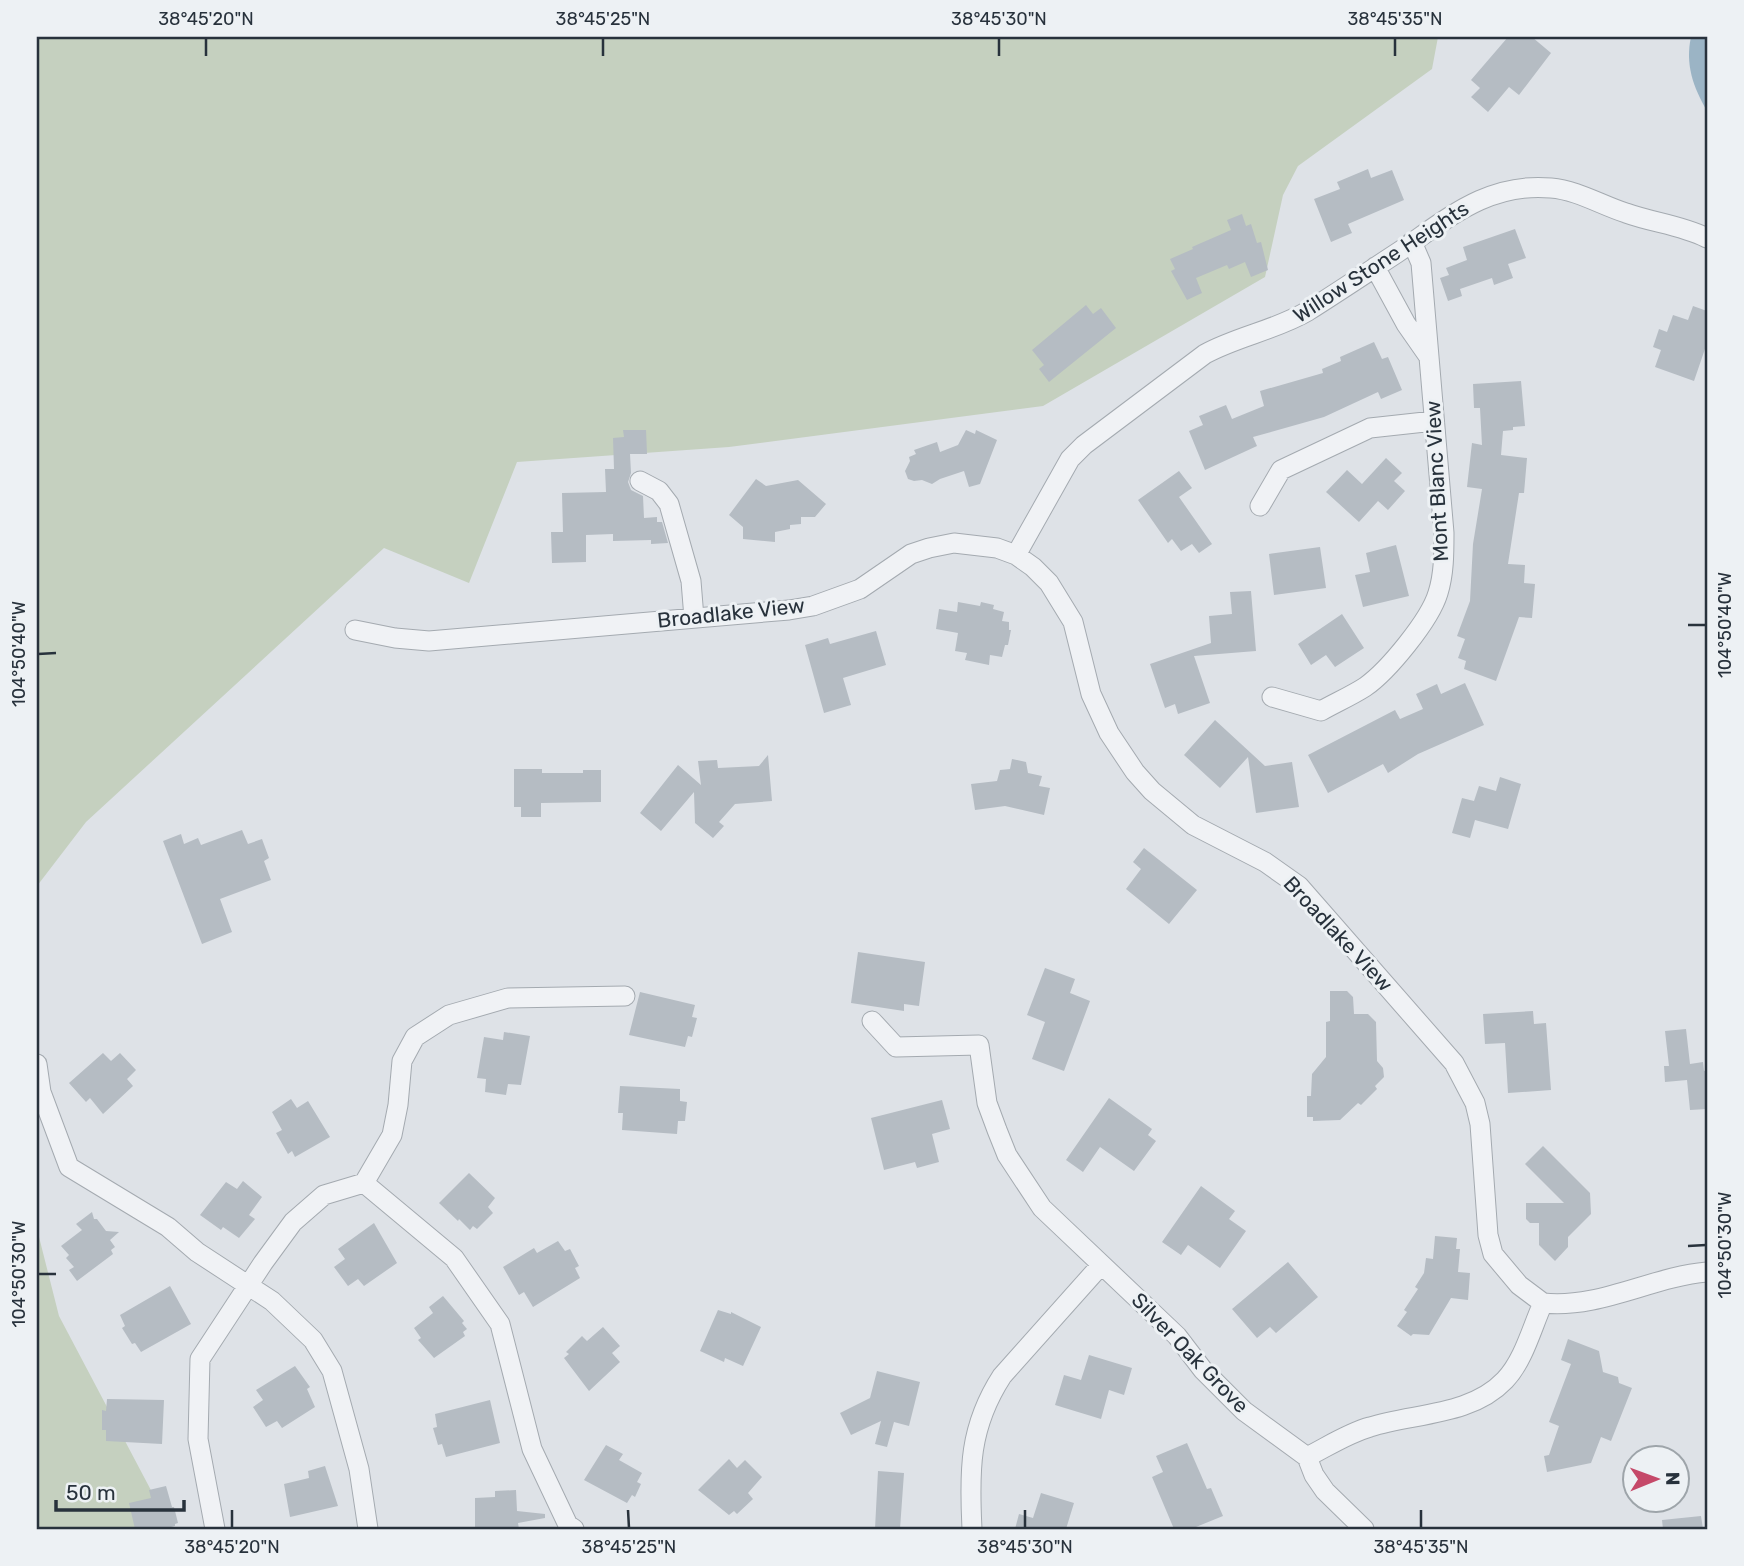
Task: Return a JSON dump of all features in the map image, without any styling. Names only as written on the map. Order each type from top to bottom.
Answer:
[{"type":"street","name":"Willow Stone Heights","points":[[1016,555],[1059,475],[1084,445],[1205,354],[1222,345],[1287,323],[1477,200],[1506,191],[1551,188],[1576,194],[1625,213],[1675,225],[1707,238]]},
{"type":"street","name":"Mont Blanc View","points":[[1272,697],[1321,711],[1365,687],[1393,662],[1431,610],[1438,593],[1444,534],[1421,263],[1412,242]]},
{"type":"street","points":[[1375,267],[1406,324],[1430,358]]},
{"type":"street","points":[[1260,506],[1280,470],[1370,428],[1434,421]]},
{"type":"street","points":[[640,481],[659,491],[669,504],[678,543],[688,567],[694,618]]},
{"type":"street","name":"Broadlake View","points":[[355,630],[429,642],[813,606],[860,589],[911,554],[929,548],[954,543],[974,544],[1016,555],[1049,583],[1062,601],[1073,622],[1085,675],[1098,711],[1121,753],[1152,791],[1193,825],[1265,862],[1299,886],[1454,1063],[1465,1080],[1478,1113],[1488,1235],[1493,1254],[1519,1285],[1543,1303]]},
{"type":"street","points":[[215,1529],[198,1439],[200,1359],[293,1222],[324,1195],[364,1183],[392,1135],[402,1061],[415,1037],[449,1015],[508,998],[625,996]]},
{"type":"street","name":"Silver Oak Grove","points":[[872,1021],[896,1047],[979,1045],[987,1102],[1007,1155],[1042,1208],[1177,1336],[1203,1370],[1244,1411],[1307,1457],[1314,1475],[1325,1490],[1364,1529]]},
{"type":"street","points":[[37,1064],[41,1091],[69,1167],[168,1227],[197,1252],[272,1301],[313,1340],[332,1371],[359,1469],[368,1529]]},
{"type":"street","points":[[364,1183],[454,1258],[500,1324],[532,1449],[568,1525],[573,1529]]},
{"type":"street","points":[[972,1529],[971,1461],[975,1436],[991,1394],[1002,1376],[1101,1265]]},
{"type":"street","points":[[1307,1457],[1369,1427],[1474,1402],[1504,1381],[1514,1368],[1543,1303],[1563,1305],[1609,1298],[1674,1276],[1707,1272]]},
{"type":"green space","points":[[37,37],[1438,37],[1432,69],[1298,166],[1283,195],[1265,277],[1043,406],[729,447],[517,462],[469,583],[384,548],[86,822],[37,886]]},
{"type":"green space","points":[[37,1229],[59,1316],[163,1513],[162,1529],[37,1529]]},
{"type":"water","points":[[1691,37],[1707,37],[1707,111],[1692,75],[1689,57]]},
{"type":"building","points":[[1508,37],[1532,37],[1551,53],[1519,95],[1509,87],[1488,112],[1471,97],[1480,88],[1471,80]]},
{"type":"building","points":[[1368,169],[1371,178],[1392,170],[1404,200],[1348,224],[1352,233],[1331,242],[1314,199],[1340,189],[1337,182]]},
{"type":"building","points":[[1242,214],[1246,226],[1251,224],[1257,243],[1261,242],[1268,270],[1251,277],[1245,262],[1229,269],[1227,265],[1196,278],[1202,293],[1187,300],[1171,271],[1175,269],[1170,259],[1231,230],[1227,220]]},
{"type":"building","points":[[1515,229],[1526,258],[1508,264],[1513,278],[1494,285],[1492,278],[1460,289],[1462,296],[1448,301],[1440,278],[1449,275],[1446,268],[1467,260],[1463,247]]},
{"type":"building","points":[[1086,305],[1093,314],[1101,308],[1116,328],[1049,382],[1039,369],[1044,365],[1032,350]]},
{"type":"building","points":[[1693,306],[1707,311],[1707,343],[1694,381],[1655,367],[1661,350],[1653,347],[1659,329],[1667,332],[1673,315],[1688,320]]},
{"type":"building","points":[[1374,342],[1382,359],[1388,357],[1402,390],[1381,399],[1378,392],[1324,417],[1253,437],[1257,446],[1205,470],[1189,431],[1203,425],[1199,416],[1226,405],[1232,419],[1264,406],[1260,391],[1323,373],[1322,369],[1341,361],[1340,357]]},
{"type":"building","points":[[1521,381],[1525,426],[1503,431],[1501,455],[1527,458],[1524,493],[1519,493],[1508,564],[1525,565],[1524,583],[1535,584],[1532,618],[1519,617],[1496,681],[1464,669],[1466,661],[1458,658],[1465,639],[1457,636],[1470,601],[1473,544],[1482,489],[1467,487],[1472,443],[1482,445],[1480,408],[1474,408],[1473,384]]},
{"type":"building","points":[[623,430],[646,430],[647,454],[630,454],[631,473],[628,482],[631,490],[643,496],[644,518],[657,517],[657,522],[662,522],[668,543],[651,544],[651,540],[613,541],[613,534],[586,535],[586,562],[552,563],[551,532],[563,532],[562,493],[606,492],[605,469],[614,469],[613,438],[624,437]]},
{"type":"building","points":[[966,430],[975,434],[976,430],[997,440],[980,484],[969,487],[964,471],[932,484],[908,479],[905,471],[909,457],[916,454],[914,450],[937,442],[940,452],[958,445]]},
{"type":"building","points":[[1386,458],[1402,473],[1394,481],[1405,491],[1388,510],[1378,501],[1359,522],[1326,492],[1347,470],[1362,484]]},
{"type":"building","points":[[1179,471],[1192,488],[1179,497],[1212,544],[1199,553],[1192,544],[1181,551],[1172,539],[1168,543],[1138,500]]},
{"type":"building","points":[[756,479],[766,486],[798,480],[826,504],[815,517],[801,517],[801,524],[790,525],[790,529],[775,532],[775,542],[743,539],[743,527],[729,515]]},
{"type":"building","points":[[1396,545],[1409,596],[1363,607],[1355,575],[1370,572],[1366,553]]},
{"type":"building","points":[[1320,547],[1326,588],[1274,595],[1269,554]]},
{"type":"building","points":[[1251,591],[1256,651],[1194,656],[1210,703],[1178,714],[1175,704],[1165,708],[1150,664],[1211,643],[1209,616],[1232,614],[1230,592]]},
{"type":"building","points":[[958,602],[980,606],[981,602],[994,605],[993,609],[1004,612],[1002,621],[1009,622],[1011,630],[1002,657],[990,655],[989,665],[965,660],[967,653],[955,651],[958,633],[936,629],[939,609],[957,612]]},
{"type":"building","points":[[1342,614],[1364,648],[1335,667],[1326,655],[1311,665],[1298,644]]},
{"type":"building","points":[[876,631],[886,665],[843,678],[851,705],[824,713],[805,645],[828,638],[830,644]]},
{"type":"building","points":[[1465,683],[1484,725],[1418,754],[1388,773],[1383,764],[1328,793],[1308,755],[1395,710],[1400,719],[1423,709],[1416,694],[1437,684],[1441,694]]},
{"type":"building","points":[[1215,720],[1265,766],[1292,762],[1299,807],[1256,813],[1248,757],[1220,788],[1184,755]]},
{"type":"building","points":[[768,755],[772,801],[735,804],[719,822],[724,826],[713,838],[695,823],[694,792],[661,831],[640,813],[678,765],[701,785],[698,761],[717,760],[718,768],[759,766]]},
{"type":"building","points":[[1012,759],[1026,762],[1028,773],[1042,776],[1039,786],[1050,788],[1044,815],[1005,806],[975,810],[971,784],[997,781],[1000,770],[1010,769]]},
{"type":"building","points":[[514,769],[542,769],[542,773],[601,770],[601,802],[541,803],[541,817],[521,817],[521,807],[514,807]]},
{"type":"building","points":[[1500,777],[1521,784],[1508,829],[1475,820],[1470,838],[1452,833],[1462,798],[1474,801],[1479,786],[1496,791]]},
{"type":"building","points":[[242,830],[248,844],[262,839],[269,858],[264,861],[271,880],[220,899],[232,932],[202,944],[163,841],[181,834],[184,844],[198,838],[201,845]]},
{"type":"building","points":[[1144,848],[1197,890],[1169,924],[1126,889],[1141,869],[1133,862]]},
{"type":"building","points":[[858,952],[925,962],[919,1006],[904,1004],[904,1011],[851,1003]]},
{"type":"building","points":[[1045,968],[1075,979],[1070,993],[1090,1001],[1064,1071],[1032,1059],[1045,1022],[1027,1015]]},
{"type":"building","points":[[1330,991],[1347,991],[1353,997],[1354,1014],[1368,1014],[1376,1022],[1377,1061],[1383,1068],[1384,1077],[1375,1086],[1377,1089],[1361,1105],[1358,1103],[1340,1120],[1313,1121],[1313,1117],[1307,1117],[1307,1096],[1311,1096],[1312,1074],[1326,1057],[1326,1022],[1330,1021]]},
{"type":"building","points":[[640,992],[695,1005],[692,1017],[697,1018],[692,1037],[688,1036],[685,1047],[629,1035]]},
{"type":"building","points":[[1533,1011],[1534,1024],[1546,1023],[1551,1090],[1508,1093],[1505,1043],[1485,1044],[1483,1014]]},
{"type":"building","points":[[1686,1029],[1690,1064],[1703,1062],[1704,1071],[1707,1070],[1707,1109],[1690,1110],[1687,1080],[1665,1082],[1664,1066],[1669,1066],[1665,1031]]},
{"type":"building","points":[[504,1032],[530,1036],[521,1085],[508,1084],[506,1095],[485,1092],[486,1079],[477,1078],[484,1037],[503,1040]]},
{"type":"building","points":[[103,1053],[111,1061],[120,1053],[136,1070],[127,1079],[133,1086],[103,1114],[90,1098],[86,1102],[69,1083]]},
{"type":"building","points":[[620,1086],[680,1089],[680,1101],[687,1102],[685,1121],[678,1121],[677,1134],[622,1130],[623,1113],[618,1113]]},
{"type":"building","points":[[1109,1098],[1152,1129],[1148,1135],[1156,1141],[1134,1171],[1100,1147],[1083,1172],[1066,1160]]},
{"type":"building","points":[[291,1099],[297,1108],[308,1101],[330,1137],[295,1157],[292,1151],[288,1154],[276,1133],[282,1130],[272,1112]]},
{"type":"building","points":[[942,1100],[950,1129],[932,1134],[939,1162],[917,1168],[915,1162],[884,1170],[871,1118]]},
{"type":"building","points":[[1543,1146],[1590,1193],[1591,1214],[1568,1237],[1568,1247],[1555,1261],[1539,1245],[1539,1223],[1530,1223],[1526,1219],[1526,1203],[1564,1203],[1525,1164]]},
{"type":"building","points":[[469,1173],[495,1198],[488,1207],[493,1213],[477,1229],[473,1226],[470,1230],[439,1203]]},
{"type":"building","points":[[243,1181],[262,1197],[249,1215],[255,1219],[239,1238],[223,1227],[221,1230],[200,1215],[226,1182],[237,1189]]},
{"type":"building","points":[[1201,1186],[1235,1211],[1229,1219],[1246,1231],[1220,1268],[1188,1245],[1181,1255],[1162,1242]]},
{"type":"building","points":[[92,1212],[94,1219],[97,1219],[106,1231],[119,1232],[110,1240],[115,1247],[111,1250],[113,1254],[77,1281],[69,1270],[74,1267],[66,1258],[69,1255],[61,1246],[82,1230],[76,1224]]},
{"type":"building","points":[[374,1223],[397,1263],[364,1286],[358,1279],[348,1286],[334,1267],[345,1259],[338,1249]]},
{"type":"building","points":[[1435,1236],[1457,1238],[1456,1249],[1460,1249],[1458,1272],[1470,1273],[1468,1300],[1451,1298],[1429,1335],[1411,1336],[1397,1326],[1418,1289],[1415,1287],[1424,1273],[1426,1258],[1433,1259]]},
{"type":"building","points":[[558,1241],[565,1251],[570,1249],[579,1266],[575,1268],[580,1278],[533,1307],[524,1292],[519,1295],[503,1267],[534,1248],[537,1253]]},
{"type":"building","points":[[1288,1262],[1318,1297],[1276,1333],[1270,1327],[1257,1338],[1232,1309]]},
{"type":"building","points":[[170,1286],[191,1324],[141,1352],[122,1328],[125,1326],[120,1315]]},
{"type":"building","points":[[443,1296],[464,1321],[462,1323],[467,1329],[463,1332],[465,1336],[434,1358],[418,1340],[421,1338],[414,1328],[433,1313],[429,1307]]},
{"type":"building","points":[[718,1310],[731,1312],[761,1327],[743,1366],[725,1358],[724,1362],[700,1351]]},
{"type":"building","points":[[603,1327],[620,1346],[612,1353],[620,1362],[589,1391],[564,1358],[569,1354],[566,1352],[582,1336],[587,1341]]},
{"type":"building","points":[[1568,1339],[1599,1351],[1603,1372],[1618,1377],[1619,1383],[1632,1388],[1611,1441],[1601,1437],[1591,1463],[1547,1472],[1544,1456],[1549,1455],[1559,1426],[1549,1422],[1571,1364],[1561,1360]]},
{"type":"building","points":[[1089,1355],[1132,1368],[1124,1395],[1109,1390],[1101,1419],[1055,1405],[1064,1375],[1081,1380]]},
{"type":"building","points":[[295,1366],[310,1387],[307,1389],[315,1407],[282,1428],[277,1421],[266,1427],[253,1407],[263,1400],[256,1390]]},
{"type":"building","points":[[877,1371],[920,1382],[909,1426],[894,1422],[887,1447],[875,1444],[881,1421],[851,1435],[840,1413],[870,1398]]},
{"type":"building","points":[[107,1399],[164,1400],[162,1444],[106,1441],[106,1430],[102,1430],[102,1410],[106,1411]]},
{"type":"building","points":[[490,1400],[500,1443],[446,1457],[442,1444],[438,1445],[433,1428],[437,1427],[435,1414]]},
{"type":"building","points":[[1187,1443],[1207,1489],[1211,1488],[1223,1516],[1191,1529],[1174,1529],[1152,1477],[1163,1472],[1156,1456]]},
{"type":"building","points":[[606,1445],[623,1454],[619,1460],[642,1473],[637,1482],[641,1484],[635,1497],[632,1495],[627,1503],[584,1480]]},
{"type":"building","points":[[729,1459],[737,1468],[745,1460],[762,1477],[748,1493],[753,1499],[737,1514],[734,1511],[729,1515],[698,1490]]},
{"type":"building","points":[[325,1466],[338,1506],[290,1517],[284,1484],[309,1478],[308,1471]]},
{"type":"building","points":[[878,1471],[904,1473],[900,1529],[875,1529]]},
{"type":"building","points":[[166,1486],[178,1523],[163,1529],[135,1529],[129,1503],[151,1498],[149,1490]]},
{"type":"building","points":[[516,1490],[517,1511],[545,1514],[545,1518],[518,1523],[519,1529],[475,1529],[475,1498],[495,1497],[495,1491]]},
{"type":"building","points":[[1041,1493],[1074,1503],[1066,1529],[1015,1529],[1019,1514],[1033,1518]]},
{"type":"building","points":[[1701,1516],[1703,1529],[1663,1529],[1662,1520]]}]
